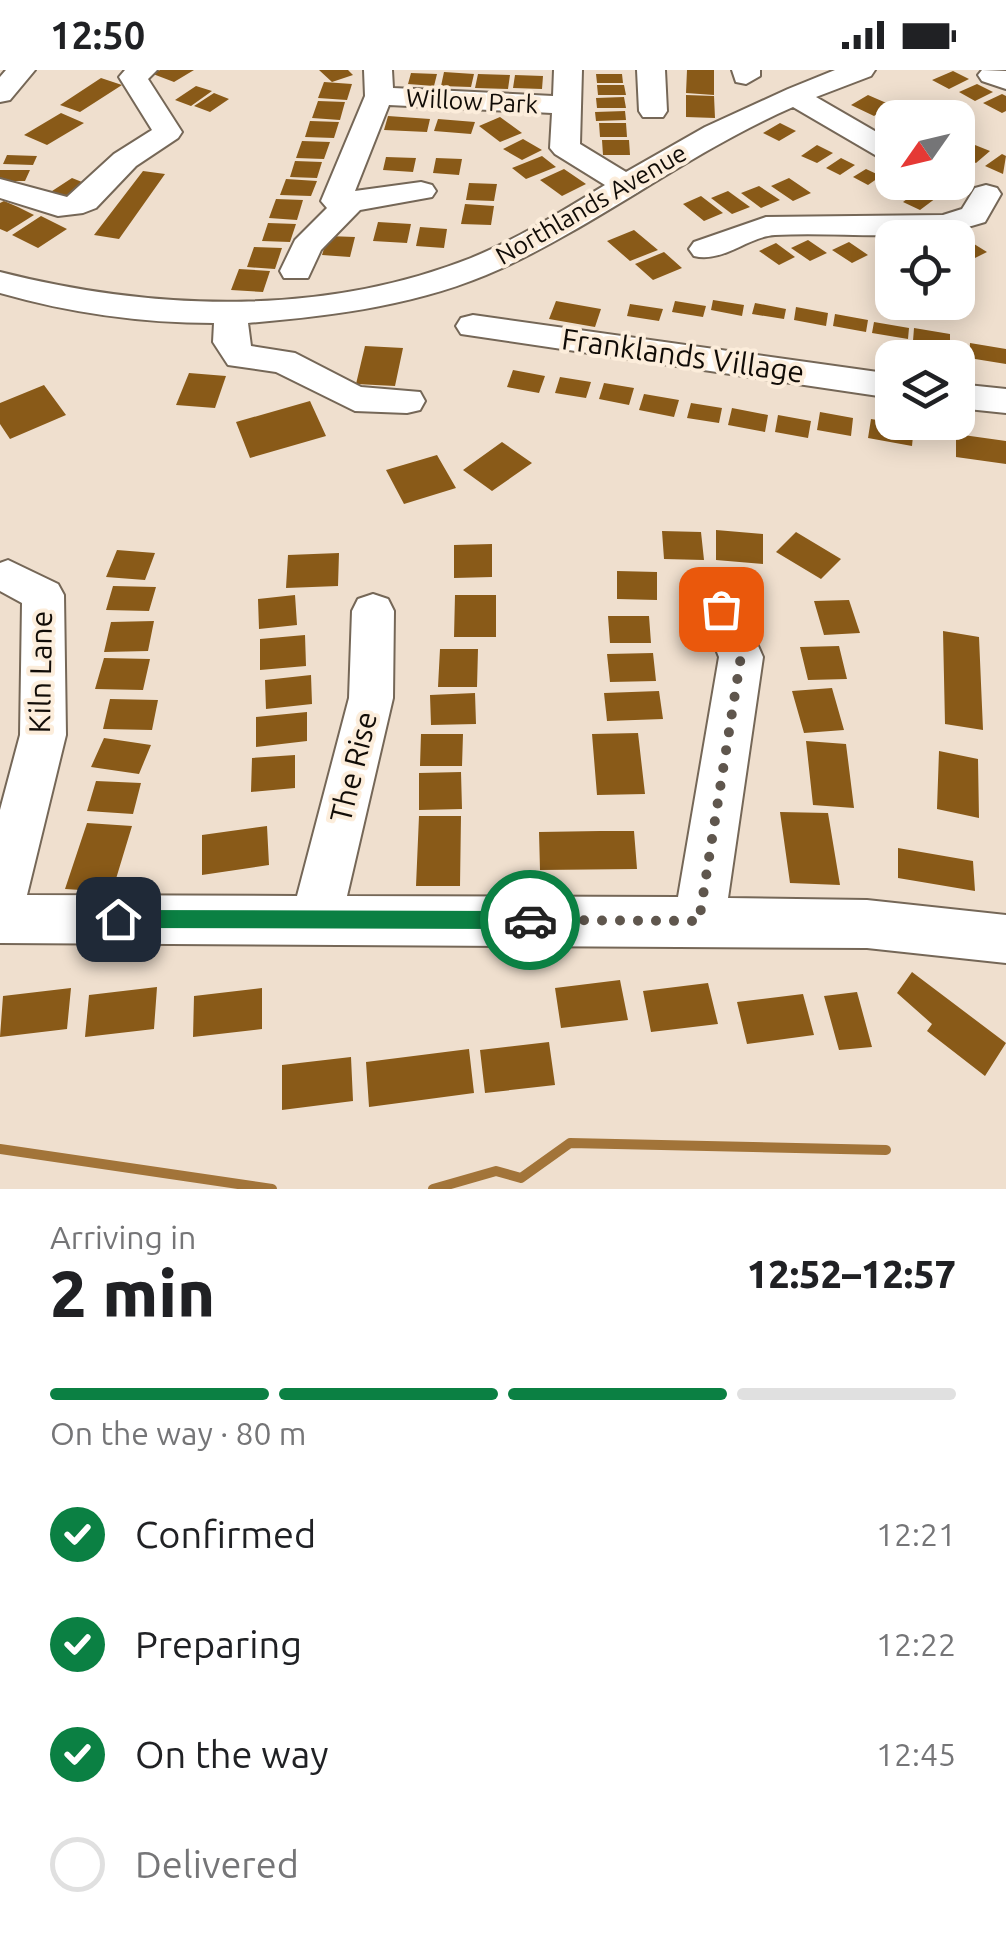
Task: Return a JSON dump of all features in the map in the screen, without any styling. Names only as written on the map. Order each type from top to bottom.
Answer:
[{"type":"street","points":[[0,94],[21,70]]},
{"type":"street","points":[[568,70],[565,148],[627,186]]},
{"type":"street","points":[[651,70],[653,111]]},
{"type":"street","name":"Northlands Avenue","points":[[0,282],[110,308],[241,311],[338,304],[420,287],[483,264],[729,126],[861,70]]},
{"type":"street","points":[[0,188],[58,207],[72,206],[85,200],[125,160],[168,132],[131,75]]},
{"type":"street","name":"Willow Park","points":[[351,200],[336,201],[379,83],[564,105]]},
{"type":"street","points":[[794,96],[875,142]]},
{"type":"street","points":[[296,271],[306,247],[351,200],[380,200],[421,191]]},
{"type":"street","points":[[705,248],[766,226],[946,224],[974,215],[983,191]]},
{"type":"street","points":[[241,311],[230,342],[240,357],[283,362],[355,399],[407,402]]},
{"type":"street","name":"Franklands Village","points":[[473,326],[875,384]]},
{"type":"street","points":[[975,397],[1006,400]]},
{"type":"street","name":"Kiln Lane","points":[[0,903],[43,735],[43,595],[8,576]]},
{"type":"street","points":[[699,921],[741,656],[721,609]]},
{"type":"street","name":"The Rise","points":[[316,919],[372,698],[373,611]]},
{"type":"street","points":[[0,920],[867,924],[1006,940]]},
{"type":"building","points":[[160,70],[194,70],[174,82],[153,74]]},
{"type":"building","points":[[319,70],[348,70],[353,75],[332,82]]},
{"type":"building","points":[[687,70],[714,70],[714,95],[686,93]]},
{"type":"building","points":[[953,71],[969,79],[949,89],[932,80]]},
{"type":"building","points":[[444,72],[474,74],[471,87],[441,86]]},
{"type":"building","points":[[411,73],[437,74],[434,86],[408,84]]},
{"type":"building","points":[[478,74],[510,75],[508,89],[475,88]]},
{"type":"building","points":[[596,74],[622,74],[623,83],[597,83]]},
{"type":"building","points":[[515,75],[543,76],[542,89],[513,88]]},
{"type":"building","points":[[101,78],[122,85],[80,112],[60,105]]},
{"type":"building","points":[[324,82],[352,84],[347,100],[318,98]]},
{"type":"building","points":[[977,84],[993,92],[975,101],[959,92]]},
{"type":"building","points":[[597,85],[624,85],[626,95],[598,95]]},
{"type":"building","points":[[196,86],[212,91],[191,106],[175,100]]},
{"type":"building","points":[[214,93],[229,99],[210,112],[194,106]]},
{"type":"building","points":[[1002,94],[1006,96],[1006,111],[1002,113],[983,103]]},
{"type":"building","points":[[686,95],[714,96],[715,118],[686,117]]},
{"type":"building","points":[[868,95],[880,100],[875,100],[874,116],[851,105]]},
{"type":"building","points":[[624,97],[626,108],[597,108],[596,98]]},
{"type":"building","points":[[318,101],[345,102],[340,120],[312,118]]},
{"type":"building","points":[[625,111],[626,120],[596,121],[595,112]]},
{"type":"building","points":[[61,113],[84,123],[47,145],[24,135]]},
{"type":"building","points":[[388,116],[430,119],[427,132],[384,130]]},
{"type":"building","points":[[500,117],[522,133],[500,142],[479,126]]},
{"type":"building","points":[[438,119],[475,122],[471,134],[434,131]]},
{"type":"building","points":[[310,121],[339,122],[334,138],[305,137]]},
{"type":"building","points":[[599,123],[626,123],[627,137],[600,137]]},
{"type":"building","points":[[780,123],[796,131],[779,141],[763,133]]},
{"type":"building","points":[[523,139],[542,150],[522,160],[503,149]]},
{"type":"building","points":[[602,140],[629,140],[630,155],[603,155]]},
{"type":"building","points":[[302,141],[330,142],[324,159],[296,158]]},
{"type":"building","points":[[817,145],[833,153],[817,163],[801,156]]},
{"type":"building","points":[[975,145],[990,151],[976,163]]},
{"type":"building","points":[[1002,154],[1006,156],[1003,174],[985,166]]},
{"type":"building","points":[[7,155],[37,156],[33,165],[3,164]]},
{"type":"building","points":[[542,156],[556,167],[526,179],[512,168]]},
{"type":"building","points":[[386,157],[416,158],[413,172],[383,170]]},
{"type":"building","points":[[436,158],[462,159],[459,175],[433,173]]},
{"type":"building","points":[[841,158],[855,165],[840,175],[826,168]]},
{"type":"building","points":[[295,161],[322,162],[317,178],[290,177]]},
{"type":"building","points":[[564,169],[586,184],[562,196],[540,180]]},
{"type":"building","points":[[866,169],[875,173],[875,180],[868,185],[853,177]]},
{"type":"building","points":[[0,170],[30,170],[25,181],[0,181]]},
{"type":"building","points":[[143,171],[165,174],[119,239],[94,235]]},
{"type":"building","points":[[72,178],[92,186],[70,202],[49,193]]},
{"type":"building","points":[[789,178],[811,193],[793,201],[771,186]]},
{"type":"building","points":[[286,179],[317,181],[311,196],[280,195]]},
{"type":"building","points":[[469,183],[497,184],[494,201],[466,200]]},
{"type":"building","points":[[759,186],[780,200],[761,208],[741,193]]},
{"type":"building","points":[[728,191],[750,207],[732,214],[711,198]]},
{"type":"building","points":[[701,196],[723,213],[704,221],[683,204]]},
{"type":"building","points":[[276,199],[303,200],[297,220],[269,218]]},
{"type":"building","points":[[906,200],[933,200],[920,210],[903,202]]},
{"type":"building","points":[[4,201],[34,215],[7,232],[0,229],[0,203]]},
{"type":"building","points":[[465,204],[494,206],[491,225],[461,224]]},
{"type":"building","points":[[41,216],[67,229],[38,248],[12,235]]},
{"type":"building","points":[[378,222],[411,224],[407,243],[373,241]]},
{"type":"building","points":[[268,223],[296,224],[290,242],[262,241]]},
{"type":"building","points":[[420,227],[447,229],[444,248],[416,246]]},
{"type":"building","points":[[634,230],[658,250],[630,261],[607,241]]},
{"type":"building","points":[[328,236],[355,237],[350,257],[322,255]]},
{"type":"building","points":[[808,240],[827,253],[810,261],[791,248]]},
{"type":"building","points":[[849,242],[868,255],[852,263],[832,250]]},
{"type":"building","points":[[776,243],[795,257],[779,265],[759,251]]},
{"type":"building","points":[[975,245],[987,252],[975,258]]},
{"type":"building","points":[[254,247],[282,248],[275,269],[247,267]]},
{"type":"building","points":[[664,252],[682,268],[653,280],[635,264]]},
{"type":"building","points":[[239,269],[270,271],[263,292],[231,290]]},
{"type":"building","points":[[713,300],[744,305],[742,316],[711,310]]},
{"type":"building","points":[[556,301],[601,309],[595,327],[549,319]]},
{"type":"building","points":[[675,301],[706,306],[703,317],[672,312]]},
{"type":"building","points":[[755,303],[786,309],[784,319],[752,314]]},
{"type":"building","points":[[630,304],[663,309],[659,321],[627,316]]},
{"type":"building","points":[[796,307],[828,313],[826,326],[794,320]]},
{"type":"building","points":[[835,314],[868,320],[866,332],[833,326]]},
{"type":"building","points":[[874,322],[909,328],[908,339],[872,333]]},
{"type":"building","points":[[914,328],[950,334],[950,340],[913,340]]},
{"type":"building","points":[[975,344],[1006,349],[1006,364],[975,359]]},
{"type":"building","points":[[365,346],[403,348],[395,386],[356,384]]},
{"type":"building","points":[[513,370],[545,376],[539,393],[507,387]]},
{"type":"building","points":[[189,373],[226,376],[215,408],[176,405]]},
{"type":"building","points":[[560,377],[591,382],[586,398],[555,393]]},
{"type":"building","points":[[604,383],[634,388],[629,405],[599,399]]},
{"type":"building","points":[[44,385],[66,415],[10,439],[0,424],[0,403]]},
{"type":"building","points":[[644,394],[679,400],[674,417],[639,410]]},
{"type":"building","points":[[310,401],[326,436],[250,458],[236,422]]},
{"type":"building","points":[[691,403],[722,408],[719,423],[687,418]]},
{"type":"building","points":[[732,408],[768,415],[765,432],[728,425]]},
{"type":"building","points":[[820,412],[853,418],[851,436],[817,430]]},
{"type":"building","points":[[778,415],[811,421],[808,438],[775,432]]},
{"type":"building","points":[[871,419],[875,420],[875,439],[868,438]]},
{"type":"building","points":[[975,437],[1006,441],[1006,464],[956,457],[956,440],[975,440]]},
{"type":"building","points":[[879,440],[913,440],[912,446]]},
{"type":"building","points":[[502,442],[532,463],[492,491],[463,470]]},
{"type":"building","points":[[437,455],[456,488],[404,504],[386,470]]},
{"type":"building","points":[[716,530],[763,534],[763,564],[716,560]]},
{"type":"building","points":[[662,531],[701,532],[704,560],[664,559]]},
{"type":"building","points":[[796,532],[841,559],[821,579],[776,552]]},
{"type":"building","points":[[492,544],[492,577],[454,578],[454,545]]},
{"type":"building","points":[[117,550],[155,553],[145,580],[106,577]]},
{"type":"building","points":[[339,553],[338,586],[286,588],[288,555]]},
{"type":"building","points":[[617,571],[657,572],[657,600],[617,599]]},
{"type":"building","points":[[113,586],[156,587],[149,611],[106,610]]},
{"type":"building","points":[[295,595],[297,625],[259,629],[258,599]]},
{"type":"building","points":[[455,595],[496,595],[496,637],[454,637]]},
{"type":"building","points":[[849,600],[860,633],[824,635],[814,601]]},
{"type":"building","points":[[608,616],[649,616],[651,643],[610,643]]},
{"type":"building","points":[[154,621],[148,651],[104,652],[111,622]]},
{"type":"building","points":[[943,631],[979,637],[983,730],[945,724]]},
{"type":"building","points":[[305,635],[306,666],[260,670],[260,639]]},
{"type":"building","points":[[839,646],[847,679],[808,680],[800,647]]},
{"type":"building","points":[[440,649],[478,649],[477,687],[438,687]]},
{"type":"building","points":[[653,653],[656,681],[610,682],[607,654]]},
{"type":"building","points":[[104,658],[150,659],[143,690],[95,689]]},
{"type":"building","points":[[311,675],[312,704],[266,709],[265,680]]},
{"type":"building","points":[[832,688],[844,730],[804,733],[792,691]]},
{"type":"building","points":[[659,691],[663,719],[607,721],[604,693]]},
{"type":"building","points":[[475,693],[476,724],[431,725],[430,695]]},
{"type":"building","points":[[110,699],[158,700],[152,730],[103,729]]},
{"type":"building","points":[[307,712],[307,741],[256,747],[256,717]]},
{"type":"building","points":[[638,733],[645,794],[597,795],[592,734]]},
{"type":"building","points":[[421,734],[463,734],[462,766],[420,766]]},
{"type":"building","points":[[104,738],[151,745],[139,774],[91,767]]},
{"type":"building","points":[[806,741],[846,744],[854,808],[813,805]]},
{"type":"building","points":[[939,751],[978,759],[979,818],[937,809]]},
{"type":"building","points":[[295,755],[295,788],[251,792],[252,758]]},
{"type":"building","points":[[461,772],[462,809],[419,810],[419,773]]},
{"type":"building","points":[[96,781],[141,783],[133,814],[87,811]]},
{"type":"building","points":[[780,812],[828,813],[840,885],[790,883]]},
{"type":"building","points":[[419,816],[461,816],[460,886],[416,886]]},
{"type":"building","points":[[87,823],[132,826],[112,892],[65,889]]},
{"type":"building","points":[[267,826],[269,865],[202,875],[202,835]]},
{"type":"building","points":[[634,831],[637,869],[540,870],[539,832]]},
{"type":"building","points":[[898,848],[973,861],[975,891],[898,878]]},
{"type":"building","points":[[912,972],[1006,1043],[985,1076],[927,1031],[932,1024],[897,993]]},
{"type":"building","points":[[620,980],[628,1020],[561,1028],[555,988]]},
{"type":"building","points":[[708,983],[718,1024],[651,1032],[643,991]]},
{"type":"building","points":[[157,987],[154,1029],[85,1037],[89,995]]},
{"type":"building","points":[[71,988],[67,1029],[0,1037],[3,996]]},
{"type":"building","points":[[262,988],[262,1029],[193,1037],[194,996]]},
{"type":"building","points":[[857,992],[872,1047],[839,1050],[824,996]]},
{"type":"building","points":[[803,994],[814,1035],[747,1044],[737,1002]]},
{"type":"building","points":[[549,1042],[555,1085],[485,1093],[480,1050]]},
{"type":"building","points":[[469,1049],[474,1093],[369,1107],[366,1062]]},
{"type":"building","points":[[351,1057],[353,1101],[282,1110],[282,1065]]},
{"type":"waterway","points":[[433,1189],[496,1171],[521,1178],[570,1143],[886,1150]]},
{"type":"waterway","points":[[0,1149],[272,1189]]},
{"type":"way so far","points":[[530,920],[699,921],[741,656],[721,609]]},
{"type":"route","points":[[118,919],[530,920]]}]
